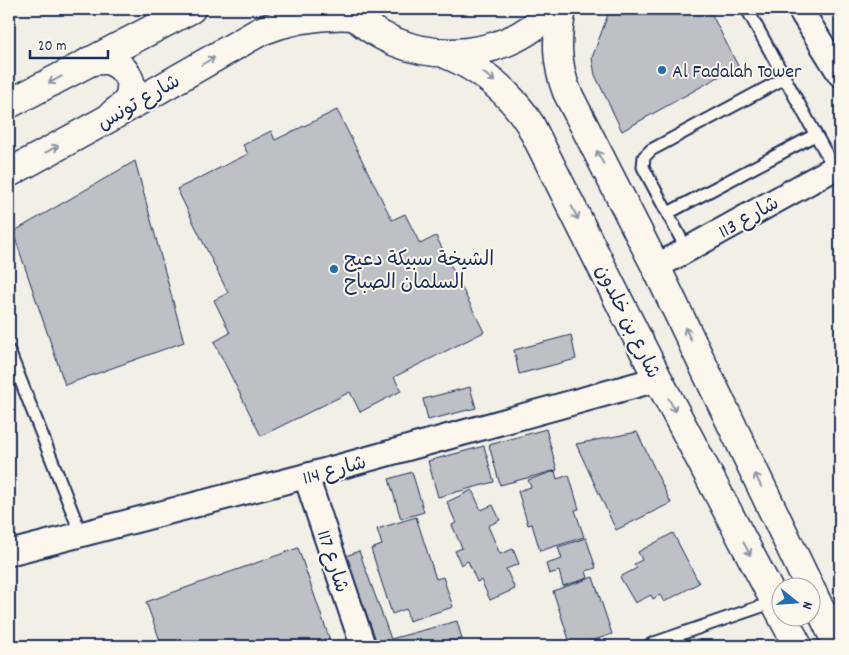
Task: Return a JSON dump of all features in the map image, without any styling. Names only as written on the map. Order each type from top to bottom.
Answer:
[{"type":"street","points":[[9,104],[191,9]]},
{"type":"street","points":[[351,12],[374,31],[396,42],[419,50],[446,54],[475,52],[502,44],[527,31],[553,9]]},
{"type":"street","points":[[562,9],[559,24],[558,52],[564,86],[656,267],[805,578]]},
{"type":"street","points":[[800,9],[840,74]]},
{"type":"street","name":"شارع تونس","points":[[9,172],[104,121],[261,31],[278,24],[304,18],[351,12]]},
{"type":"street","name":"شارع بن خلدون","points":[[446,54],[472,66],[494,82],[520,108],[530,124],[658,379],[772,596]]},
{"type":"street","points":[[90,61],[108,60],[119,65],[128,75],[131,86],[129,98],[104,121]]},
{"type":"street","name":"شارع 113","points":[[656,267],[837,166]]},
{"type":"street","name":"شارع 114","points":[[9,553],[306,476],[658,379]]},
{"type":"street","name":"شارع 117","points":[[306,476],[363,646]]},
{"type":"street","points":[[822,613],[838,646]]},
{"type":"street","name":"شارع بن خلدون","points":[[789,628],[798,646]]},
{"type":"lane","points":[[747,9],[815,135],[837,166]]},
{"type":"lane","points":[[687,250],[643,167],[644,157],[647,153],[785,78]]},
{"type":"lane","points":[[668,213],[815,135]]},
{"type":"lane","points":[[9,351],[81,534]]},
{"type":"lane","points":[[648,646],[654,642],[772,613]]},
{"type":"building","name":"Al Fadalah Tower","points":[[610,9],[709,9],[738,66],[622,131],[595,75],[592,58]]},
{"type":"building","name":"الشيخة سبيكة دعيج السلمان الصباح","points":[[337,110],[392,220],[405,214],[420,244],[436,236],[484,332],[394,377],[401,391],[360,412],[350,392],[261,436],[214,342],[230,333],[214,300],[228,293],[177,189],[248,154],[243,145],[271,131],[275,140]]},
{"type":"building","points":[[135,161],[184,342],[65,385],[13,232]]},
{"type":"building","points":[[571,335],[576,359],[519,374],[514,350]]},
{"type":"building","points":[[470,387],[476,408],[428,420],[423,399]]},
{"type":"building","points":[[546,429],[557,470],[500,485],[489,445]]},
{"type":"building","points":[[637,432],[671,503],[616,530],[576,444]]},
{"type":"building","points":[[484,446],[494,482],[438,497],[428,461]]},
{"type":"building","points":[[555,471],[557,479],[569,475],[579,509],[575,510],[584,537],[540,551],[532,524],[528,525],[518,491],[531,487],[528,480]]},
{"type":"building","points":[[412,472],[424,512],[401,519],[389,479]]},
{"type":"building","points":[[472,490],[481,510],[493,505],[500,520],[488,526],[500,554],[513,549],[519,564],[506,569],[515,589],[490,600],[481,580],[477,582],[468,561],[461,565],[455,551],[462,548],[452,525],[456,523],[447,502]]},
{"type":"building","points":[[416,517],[436,579],[443,577],[453,607],[409,621],[406,609],[392,614],[371,549],[382,545],[377,529]]},
{"type":"building","points":[[673,533],[699,583],[664,602],[660,595],[653,599],[651,595],[635,603],[620,577],[637,568],[634,564],[642,560],[638,552]]},
{"type":"building","points":[[586,538],[596,568],[586,571],[588,578],[563,586],[559,571],[549,574],[546,564],[562,559],[558,547]]},
{"type":"building","points":[[298,548],[332,646],[162,646],[146,602]]},
{"type":"building","points":[[359,551],[391,639],[457,621],[462,639],[433,646],[378,646],[346,556]]},
{"type":"building","points":[[593,577],[612,634],[577,646],[571,646],[553,591]]},
{"type":"place","name":"Al Fadalah Tower","points":[[662,70]]},
{"type":"place","name":"الشيخة سبيكة دعيج السلمان الصباح","points":[[334,269]]}]
